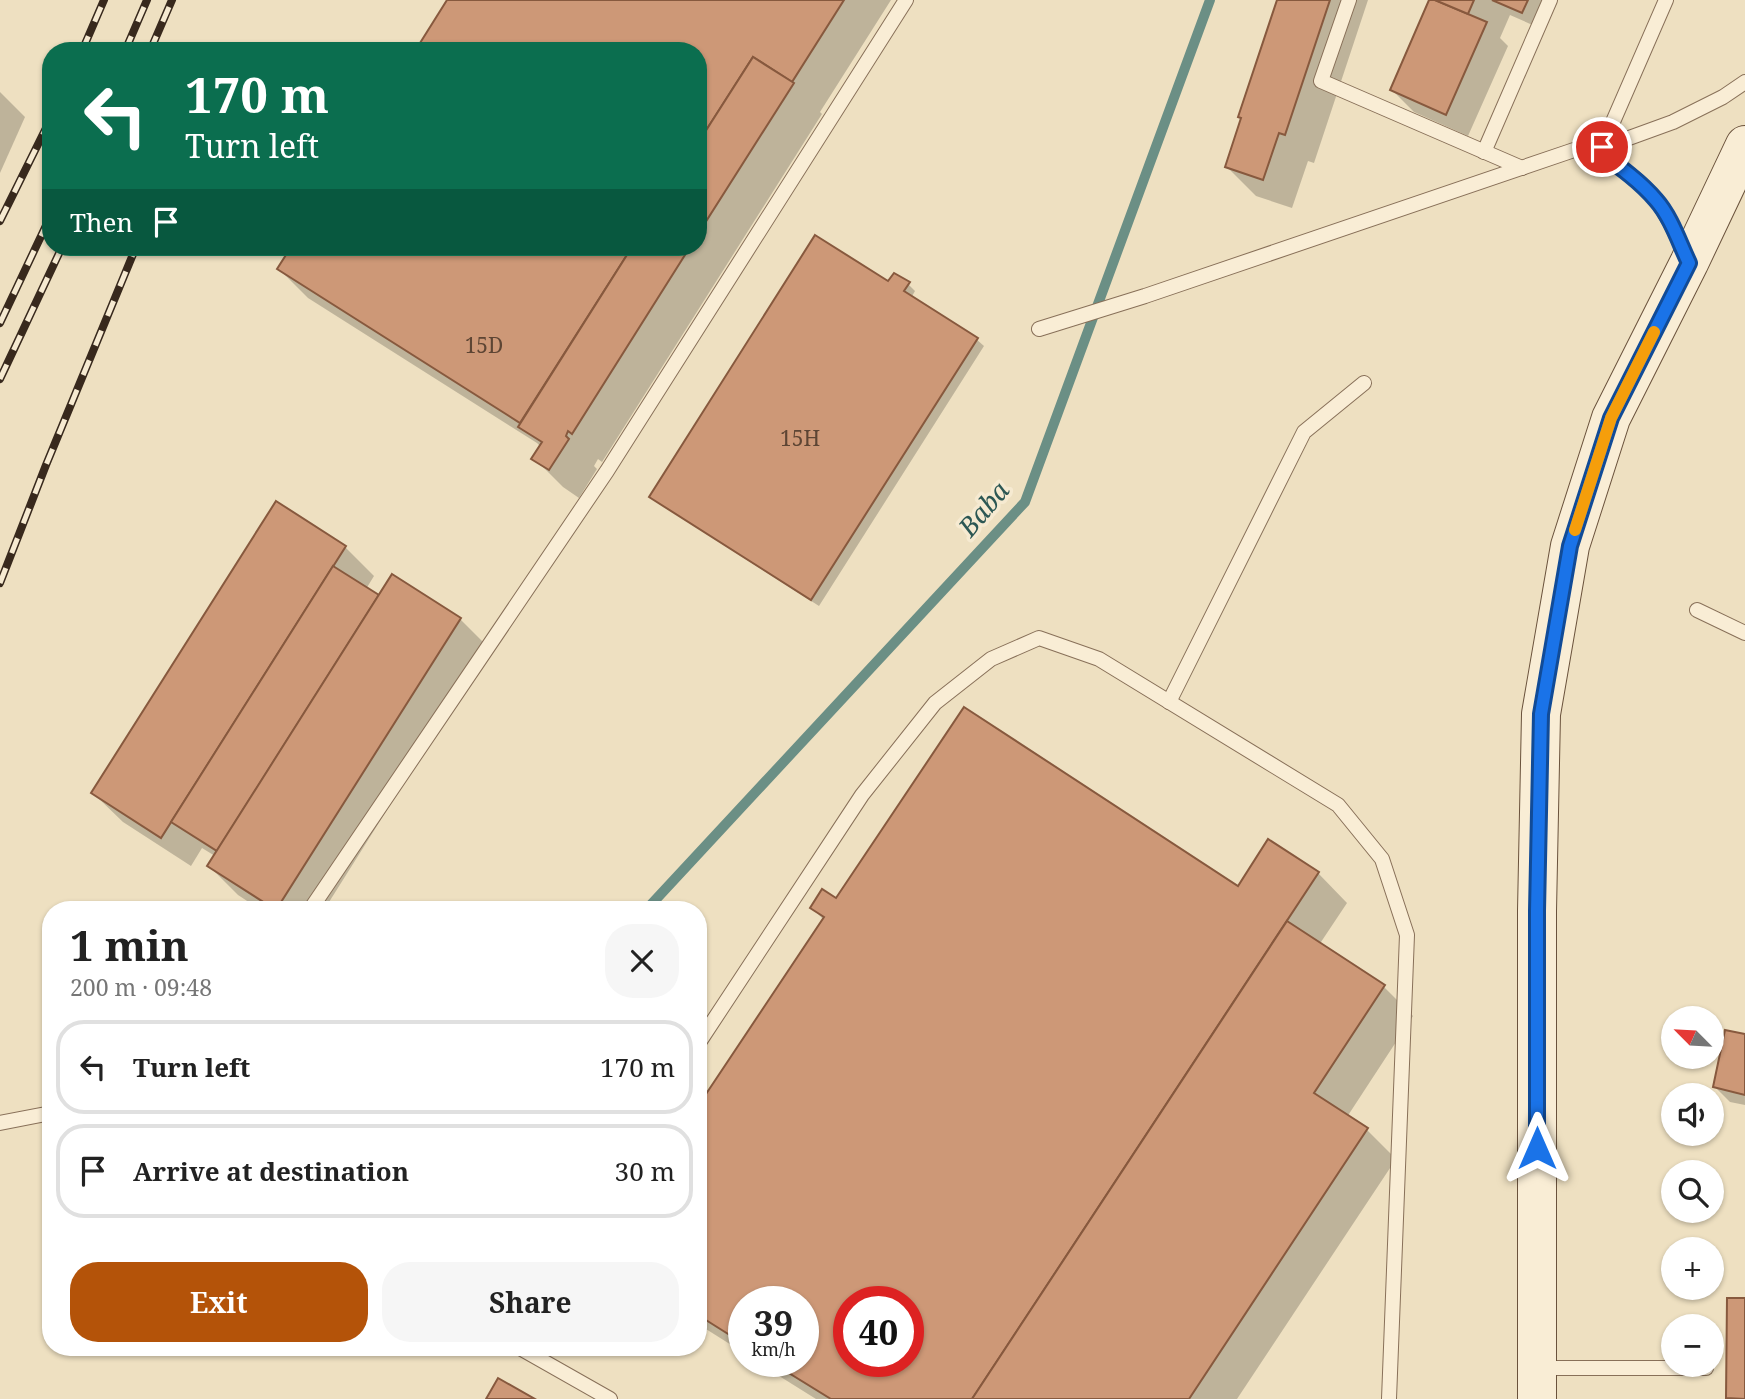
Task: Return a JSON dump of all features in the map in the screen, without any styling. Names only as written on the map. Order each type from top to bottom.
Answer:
[{"type":"street","points":[[1537,1384],[1537,911],[1541,714],[1570,546],[1611,418],[1745,145]]},
{"type":"lane","points":[[316,901],[607,471],[906,0]]},
{"type":"lane","points":[[1349,0],[1321,80],[1522,169]]},
{"type":"lane","points":[[1484,152],[1550,0]]},
{"type":"lane","points":[[1599,148],[1666,0]]},
{"type":"lane","points":[[1039,329],[1145,296],[1574,150],[1599,148],[1673,122],[1723,97],[1745,82]]},
{"type":"lane","points":[[1599,148],[1657,201],[1689,263]]},
{"type":"lane","points":[[1169,702],[1304,432],[1364,383]]},
{"type":"lane","points":[[1697,610],[1745,633]]},
{"type":"lane","points":[[707,1030],[862,795],[935,703],[991,659],[1039,638],[1099,659],[1338,805],[1382,859],[1407,935],[1389,1399]]},
{"type":"lane","points":[[0,1123],[42,1115]]},
{"type":"lane","points":[[534,1356],[610,1399]]},
{"type":"lane","points":[[1537,1384],[1661,1372]]},
{"type":"building","points":[[447,0],[844,0],[792,82],[753,57],[707,129],[707,42],[421,42]]},
{"type":"building","points":[[1277,0],[1330,0],[1285,135],[1279,133],[1263,180],[1225,167],[1241,118],[1238,117]]},
{"type":"building","points":[[1429,0],[1435,0],[1487,22],[1446,115],[1390,90]]},
{"type":"building","points":[[1435,0],[1474,0],[1468,14]]},
{"type":"building","points":[[1492,0],[1528,0],[1522,13]]},
{"type":"building","points":[[753,57],[794,83],[707,220],[707,129]]},
{"type":"building","points":[[815,235],[888,281],[894,273],[910,282],[904,291],[978,338],[811,600],[649,497]]},
{"type":"building","points":[[285,256],[626,256],[520,423],[277,269]]},
{"type":"building","points":[[626,256],[684,256],[572,434],[568,431],[566,436],[569,439],[549,470],[531,459],[542,442],[518,427]]},
{"type":"building","points":[[276,501],[346,546],[161,838],[91,793]]},
{"type":"building","points":[[333,566],[379,595],[217,851],[171,822]]},
{"type":"building","points":[[392,574],[461,618],[282,901],[262,901],[207,866]]},
{"type":"building","points":[[964,707],[1238,886],[1268,839],[1319,872],[972,1399],[831,1399],[795,1377],[819,1377],[819,1286],[728,1286],[728,1334],[707,1321],[707,1092],[824,917],[810,908],[822,889],[836,898]]},
{"type":"building","points":[[1287,921],[1385,985],[1314,1093],[1368,1128],[1189,1399],[972,1399]]},
{"type":"building","points":[[1725,1030],[1745,1034],[1745,1095],[1724,1090],[1724,1083],[1714,1083],[1717,1069],[1724,1069]]},
{"type":"building","points":[[1727,1298],[1745,1298],[1745,1399],[1726,1398]]},
{"type":"building","points":[[498,1378],[535,1399],[486,1399]]},
{"type":"waterway","name":"Baba","points":[[654,901],[1025,502],[1210,0]]},
{"type":"railway","points":[[86,42],[104,0]]},
{"type":"railway","points":[[129,42],[147,0]]},
{"type":"railway","points":[[154,42],[172,0]]},
{"type":"railway","points":[[0,221],[42,136]]},
{"type":"railway","points":[[0,323],[42,234]]},
{"type":"railway","points":[[0,379],[58,256]]},
{"type":"railway","points":[[0,583],[132,256]]},
{"type":"slow traffic","points":[[1575,530],[1611,418],[1654,332]]},
{"type":"route","points":[[1537,1148],[1537,911],[1541,714],[1570,546],[1611,418],[1689,263],[1657,201],[1632,176],[1596,150],[1602,147]]}]
